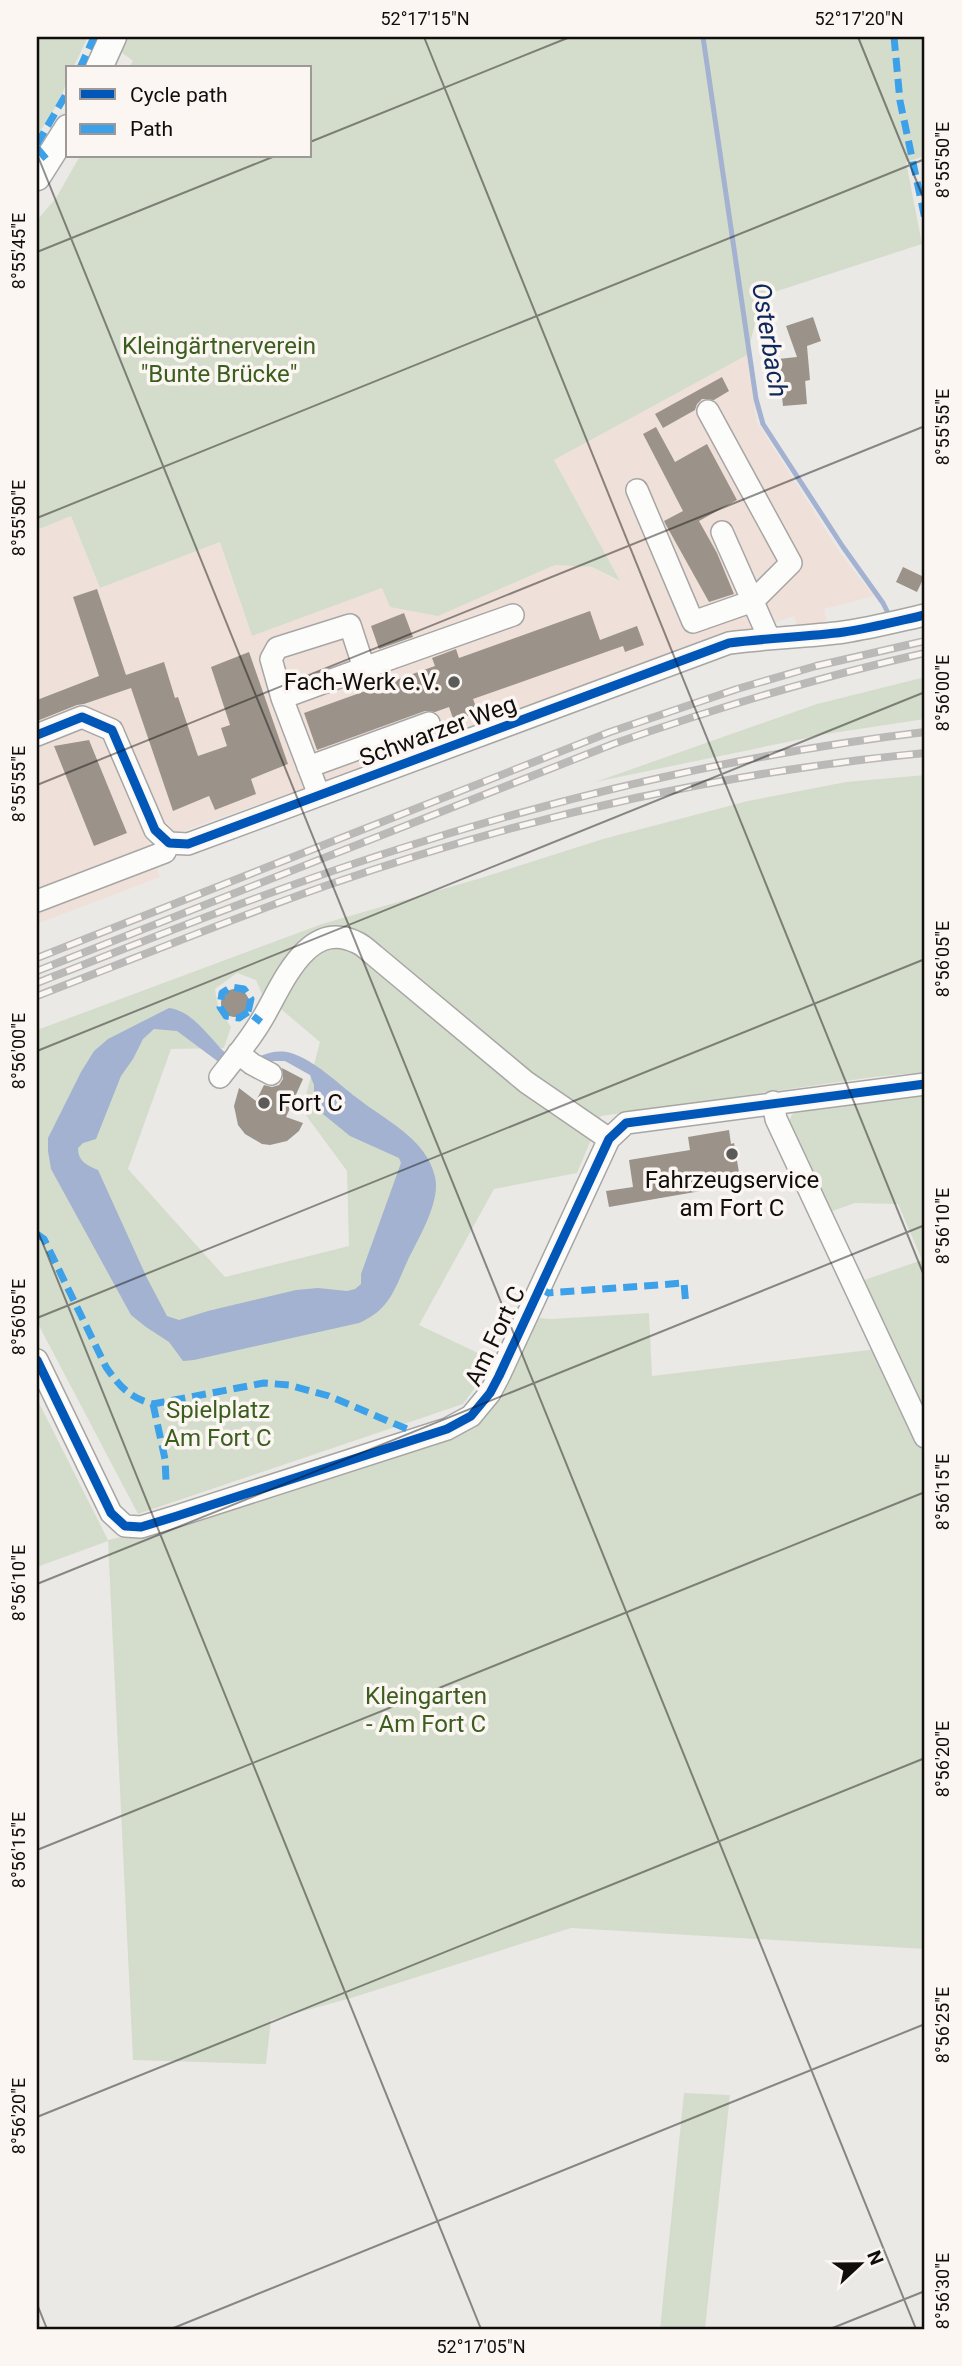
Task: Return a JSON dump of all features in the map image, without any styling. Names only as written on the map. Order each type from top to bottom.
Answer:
[{"type":"main road","points":[[100,66],[113,37]]},
{"type":"main road","points":[[37,177],[66,131]]},
{"type":"street","points":[[637,490],[693,622],[753,601],[791,563],[708,411]]},
{"type":"street","points":[[722,532],[769,638]]},
{"type":"street","points":[[282,698],[513,615]]},
{"type":"street","name":"Schwarzer Weg","points":[[169,842],[188,844],[729,643],[847,631],[925,615]]},
{"type":"street","points":[[319,795],[282,698],[271,659],[277,648],[350,625],[364,668]]},
{"type":"street","points":[[37,735],[82,717],[112,730],[155,830],[169,842],[165,852],[37,901]]},
{"type":"street","points":[[308,767],[429,723]]},
{"type":"street","points":[[220,1077],[249,1062],[261,1022],[297,958],[318,943],[345,939],[357,943],[375,956],[526,1082],[609,1139],[626,1123],[925,1084]]},
{"type":"street","points":[[773,1102],[776,1119],[925,1437]]},
{"type":"street","name":"Am Fort C","points":[[37,1360],[111,1513],[125,1526],[141,1527],[447,1429],[471,1416],[490,1393],[609,1139]]},
{"type":"shaded area","points":[[747,355],[757,422],[841,554],[874,596],[824,609],[827,622],[798,629],[794,616],[149,843],[160,877],[37,924],[37,530],[71,516],[100,588],[220,542],[252,636],[382,588],[438,616],[555,565],[592,567],[618,581],[554,460]]},
{"type":"green space","points":[[37,37],[88,37],[74,66],[66,66],[66,82],[62,95],[37,136]]},
{"type":"green space","name":"Kleingärtnerverein \"Bunte Brücke\"","points":[[101,37],[925,37],[925,156],[906,162],[922,244],[762,296],[747,355],[554,460],[620,581],[592,567],[555,565],[438,616],[390,607],[382,588],[252,636],[220,542],[100,588],[71,516],[37,530],[37,220],[56,198],[79,158],[312,158],[312,66],[130,66],[133,61]]},
{"type":"green space","points":[[925,677],[925,719],[826,734],[595,782],[817,704]]},
{"type":"green space","name":"Spielplatz Am Fort C","points":[[925,775],[925,1072],[601,1116],[577,1173],[494,1189],[419,1325],[495,1361],[463,1404],[138,1514],[37,1322],[37,1030],[322,924],[603,839],[748,801],[846,782]],"holes":[[[237,973],[256,980],[265,1001],[269,999],[320,1042],[302,1110],[347,1171],[349,1246],[225,1277],[128,1169],[171,1049],[224,1048],[231,1027],[218,1007],[215,989]]]},
{"type":"green space","name":"Kleingarten - Am Fort C","points":[[925,1090],[925,1949],[571,1928],[351,1998],[271,2020],[266,2064],[133,2060],[108,1541],[37,1567],[37,1399],[108,1540],[177,1524],[450,1436],[483,1420],[539,1318],[649,1313],[652,1376],[877,1349],[847,1286],[922,1260],[898,1204],[855,1203],[827,1213],[790,1131],[789,1121],[795,1109]]},
{"type":"green space","points":[[684,2093],[730,2095],[705,2329],[660,2329]]},
{"type":"water","points":[[169,1008],[178,1010],[195,1021],[231,1058],[224,1066],[177,1031],[154,1029],[143,1039],[121,1076],[96,1139],[83,1143],[78,1148],[79,1156],[84,1162],[98,1170],[167,1316],[179,1320],[296,1290],[318,1288],[347,1291],[361,1284],[361,1274],[401,1163],[399,1158],[350,1136],[318,1110],[310,1075],[285,1061],[273,1061],[267,1068],[257,1062],[260,1056],[279,1052],[291,1053],[309,1062],[404,1132],[423,1152],[435,1177],[432,1209],[398,1282],[384,1306],[369,1318],[359,1323],[183,1361],[169,1342],[131,1315],[51,1169],[48,1138],[94,1051],[108,1039]]},
{"type":"building","points":[[813,317],[821,341],[807,346],[810,380],[805,381],[807,404],[783,406],[778,359],[797,357],[786,326]]},
{"type":"building","points":[[722,377],[729,391],[714,400],[702,399],[695,410],[663,428],[655,414]]},
{"type":"building","points":[[656,427],[675,462],[707,444],[737,500],[699,521],[717,553],[734,594],[709,602],[664,521],[683,511],[643,434]]},
{"type":"building","points":[[903,567],[924,577],[917,592],[896,582]]},
{"type":"building","points":[[97,589],[126,675],[164,662],[198,756],[227,746],[221,728],[230,725],[211,667],[249,652],[288,764],[251,779],[256,794],[215,810],[209,796],[173,811],[131,688],[37,721],[37,700],[99,676],[73,597]]},
{"type":"building","name":"Fach-Werk e.V.","points":[[590,611],[600,640],[637,626],[644,645],[625,652],[623,646],[473,699],[478,712],[454,721],[449,707],[435,712],[425,711],[317,750],[304,713],[435,666],[432,658],[456,649],[459,658]]},
{"type":"building","points":[[404,613],[413,637],[379,649],[371,626]]},
{"type":"building","points":[[89,740],[127,833],[94,846],[54,746]]},
{"type":"building","points":[[235,989],[245,993],[249,1003],[245,1013],[235,1017],[225,1013],[221,1003],[225,993]]},
{"type":"building","name":"Fort C","points":[[282,1068],[303,1079],[286,1117],[303,1123],[299,1131],[287,1141],[262,1144],[245,1134],[238,1125],[234,1106],[239,1088],[256,1101],[264,1085],[279,1085],[283,1079]]},
{"type":"building","points":[[729,1130],[741,1184],[609,1207],[606,1191],[633,1187],[629,1160],[690,1150],[688,1137]]},
{"type":"waterway","name":"Osterbach","points":[[703,37],[756,399],[763,424],[889,615]]},
{"type":"railway","points":[[37,958],[610,732],[737,689],[816,666],[925,641]]},
{"type":"railway","points":[[37,971],[613,744],[768,694],[925,653]]},
{"type":"railway","points":[[37,983],[307,880],[463,829],[659,778],[792,752],[925,732]]},
{"type":"railway","points":[[37,996],[291,898],[474,839],[548,819],[698,785],[849,761],[925,753]]},
{"type":"marked path","points":[[81,66],[94,37]]},
{"type":"marked path","points":[[894,37],[900,101],[925,219]]},
{"type":"marked path","points":[[37,144],[66,94]]},
{"type":"marked path","points":[[37,148],[48,161]]},
{"type":"marked path","points":[[248,1012],[239,1018],[226,1016],[220,1007],[222,993],[231,987],[244,989],[251,999],[248,1012],[261,1022]]},
{"type":"marked path","points":[[37,1234],[44,1239],[106,1367],[131,1395],[153,1404],[264,1383],[289,1385],[329,1396],[407,1429],[413,1440]]},
{"type":"marked path","points":[[541,1288],[548,1293],[684,1283],[686,1306]]},
{"type":"marked path","points":[[153,1404],[165,1459],[166,1480]]},
{"type":"cycle path","points":[[37,735],[82,717],[112,730],[155,830],[169,843],[188,844],[729,643],[844,632],[925,615]]},
{"type":"cycle path","points":[[37,1360],[111,1513],[125,1526],[141,1527],[177,1516],[447,1429],[471,1416],[490,1393],[499,1376],[609,1139],[626,1123],[925,1084]]},
{"type":"place","name":"Fach-Werk e.V.","points":[[454,682]]},
{"type":"place","name":"Fort C","points":[[264,1103]]},
{"type":"place","name":"Fahrzeugservice am Fort C","points":[[732,1154]]}]
